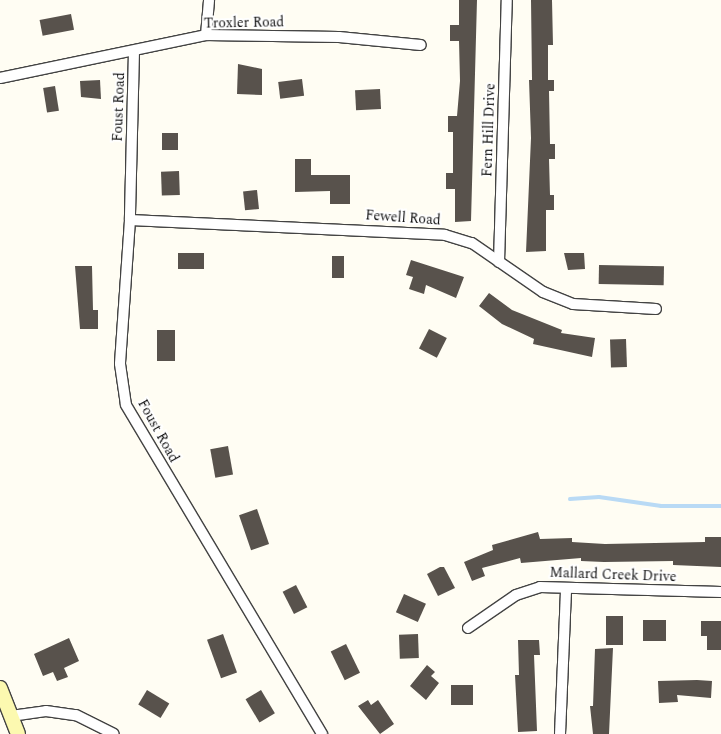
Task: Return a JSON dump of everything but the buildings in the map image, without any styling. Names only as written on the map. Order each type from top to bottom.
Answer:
[{"type":"main road","points":[[0,688],[18,734]]},
{"type":"street","points":[[206,35],[209,0]]},
{"type":"street","name":"Fern Hill Drive","points":[[499,262],[507,0]]},
{"type":"street","name":"Troxler Road","points":[[0,78],[206,35],[339,37],[420,45]]},
{"type":"street","name":"Foust Road","points":[[134,51],[130,220],[120,364],[126,405],[322,734]]},
{"type":"street","name":"Fewell Road","points":[[130,220],[410,231],[472,243],[543,292],[573,304],[656,309]]},
{"type":"street","name":"Mallard Creek Drive","points":[[468,628],[516,596],[540,587],[721,592]]},
{"type":"street","points":[[560,734],[566,588]]},
{"type":"street","points":[[11,716],[46,711],[76,715],[114,734]]},
{"type":"waterway","points":[[570,499],[599,497],[661,506],[721,506]]}]
